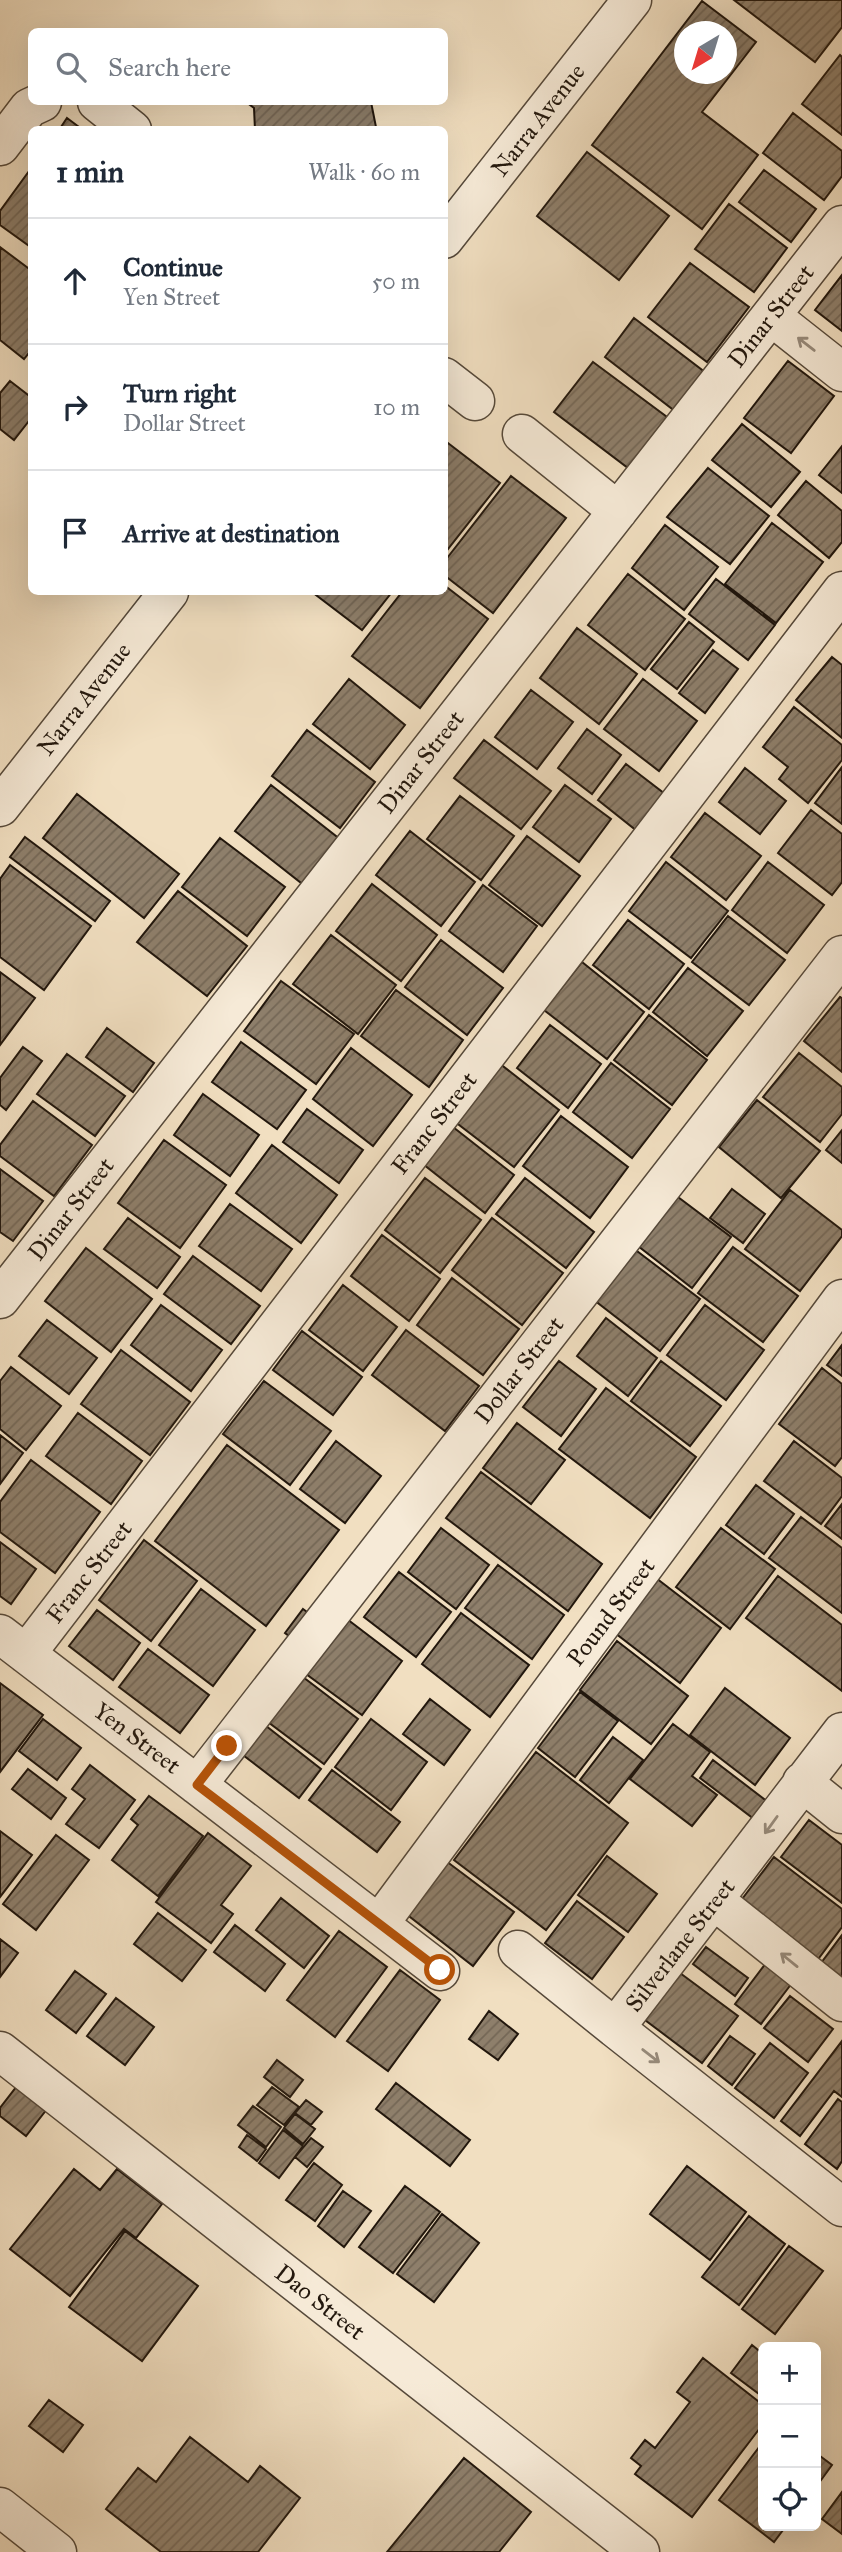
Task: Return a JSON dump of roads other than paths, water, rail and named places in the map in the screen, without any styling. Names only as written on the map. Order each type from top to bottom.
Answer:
[{"type":"street","name":"Narra Avenue","points":[[448,234],[621,4]]},
{"type":"street","points":[[0,146],[29,108],[36,105]]},
{"type":"street","points":[[101,105],[127,126]]},
{"type":"street","name":"Dinar Street","points":[[0,1299],[842,225]]},
{"type":"street","points":[[771,316],[842,372]]},
{"type":"street","points":[[448,380],[475,401]]},
{"type":"street","points":[[522,434],[618,511]]},
{"type":"street","name":"Franc Street","points":[[13,1644],[842,591]]},
{"type":"street","name":"Narra Avenue","points":[[0,807],[167,595]]},
{"type":"street","name":"Dollar Street","points":[[197,1785],[842,955]]},
{"type":"street","name":"Pound Street","points":[[379,1924],[842,1299]]},
{"type":"street","name":"Yen Street","points":[[13,1644],[440,1970]]},
{"type":"street","name":"Silverlane Street","points":[[842,1731],[715,1901],[615,2028],[842,2207]]},
{"type":"street","points":[[802,1782],[842,1814]]},
{"type":"street","points":[[715,1901],[842,2002]]},
{"type":"street","points":[[518,1950],[615,2028]]},
{"type":"street","name":"Dao Street","points":[[0,2051],[640,2552]]},
{"type":"street","points":[[0,2507],[57,2552]]}]
